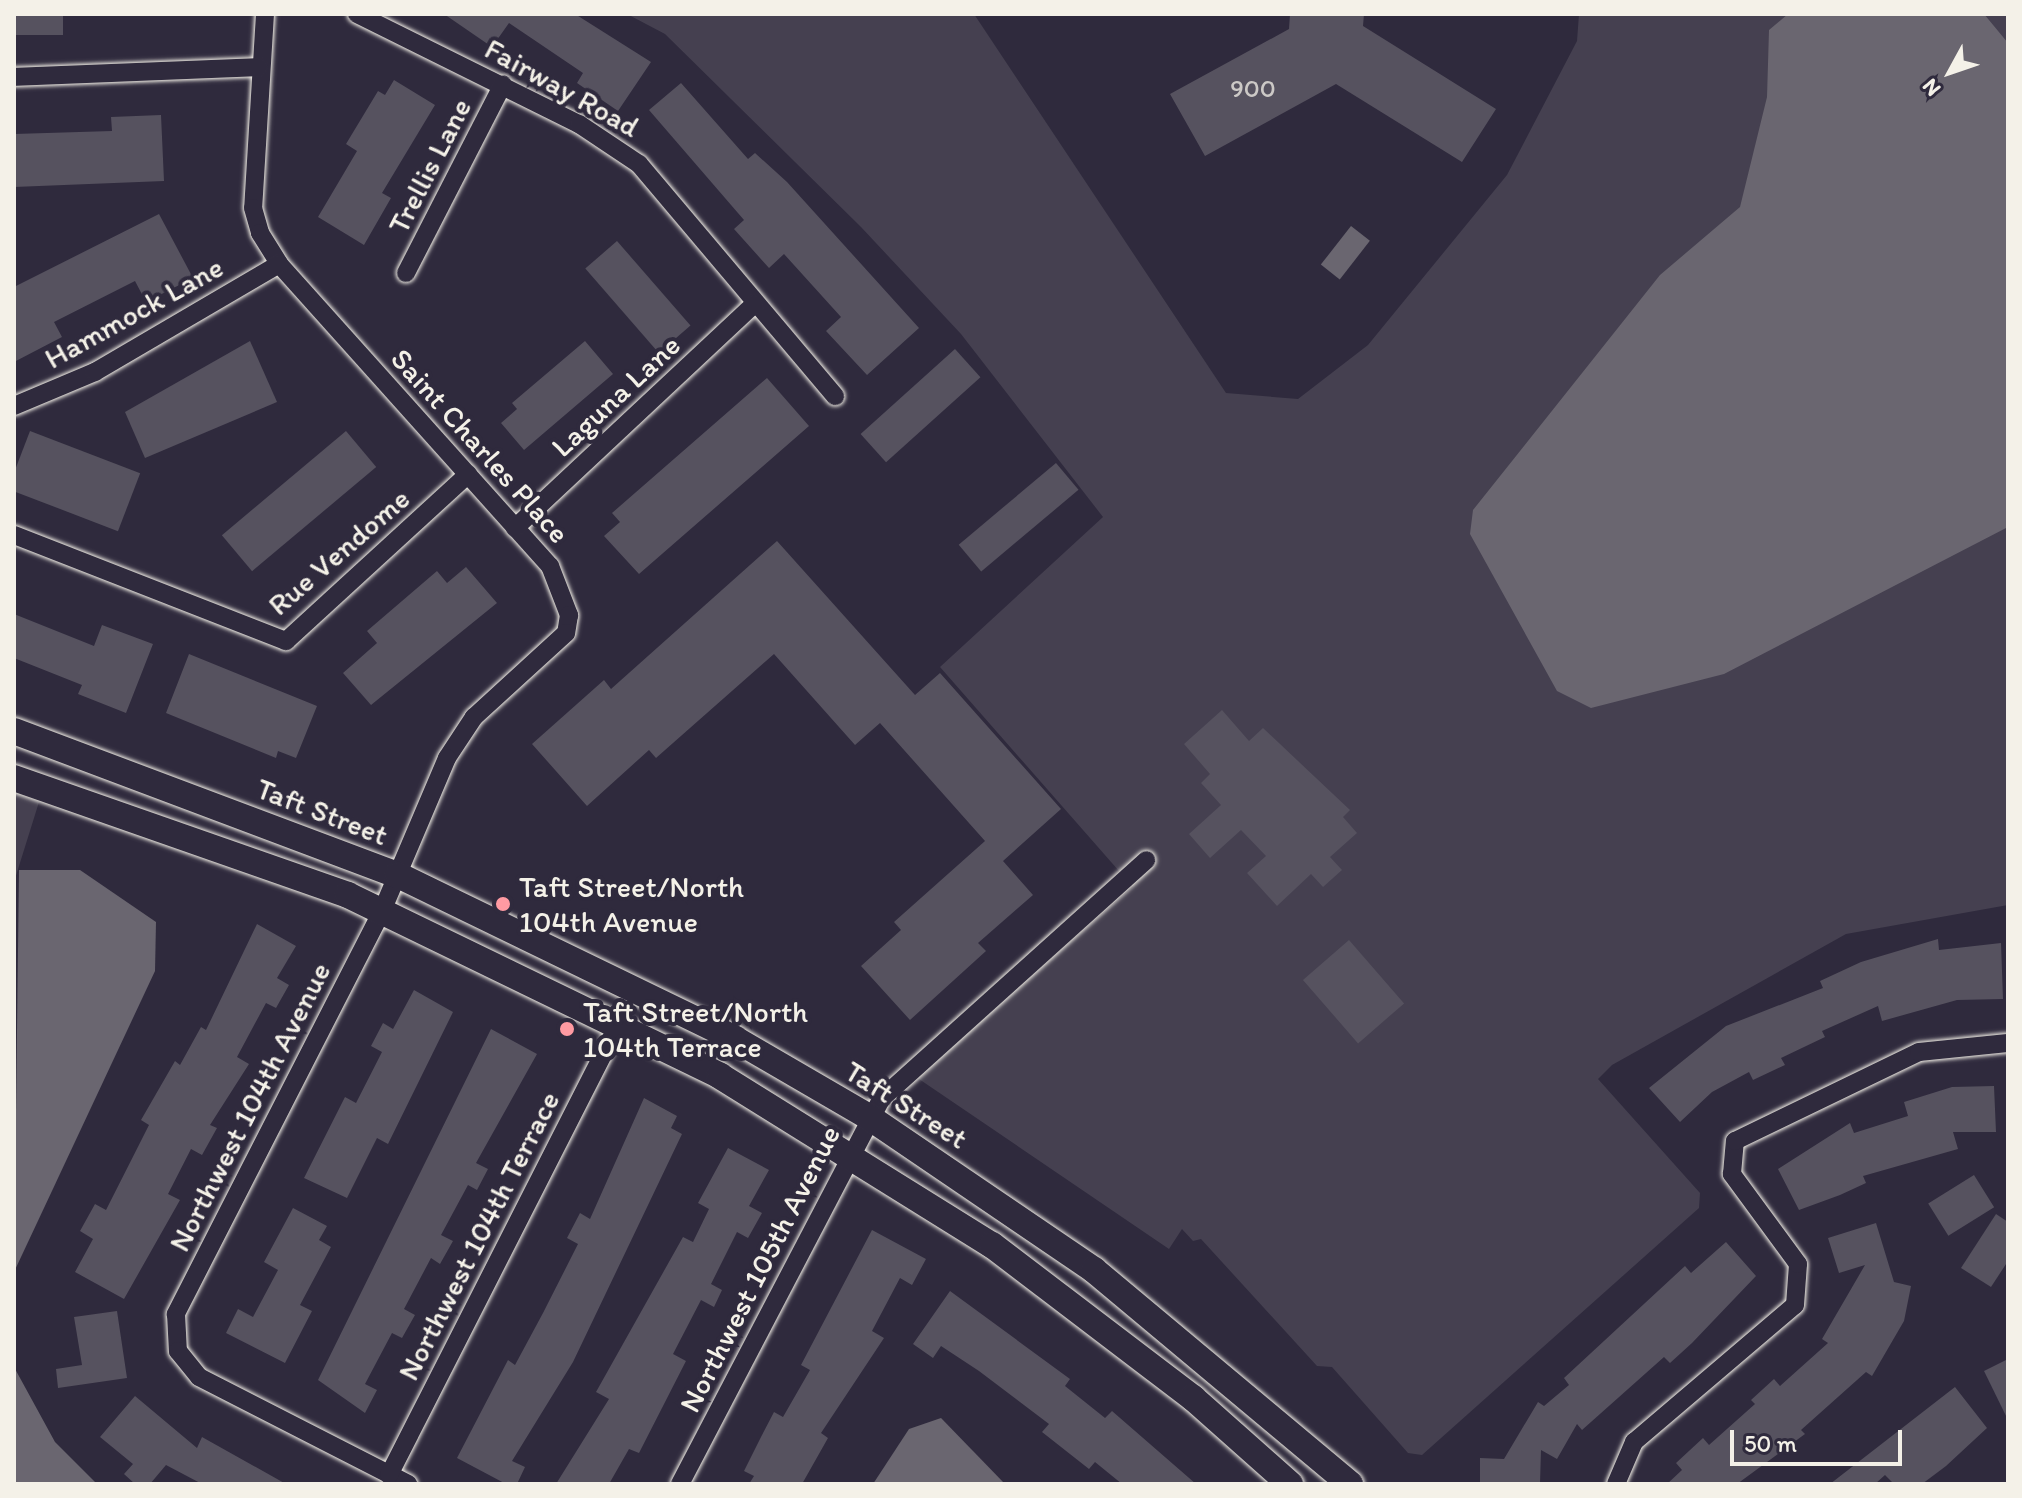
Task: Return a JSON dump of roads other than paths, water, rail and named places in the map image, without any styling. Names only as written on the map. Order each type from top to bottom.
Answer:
[{"type":"street","name":"Saint Charles Place","points":[[265,14],[259,67],[253,208],[279,264],[558,578],[569,615],[566,633],[460,734],[390,892]]},
{"type":"street","name":"Fairway Road","points":[[357,14],[503,84],[639,164],[754,304],[835,396]]},
{"type":"street","points":[[14,77],[259,67]]},
{"type":"street","name":"Trellis Lane","points":[[406,273],[503,84]]},
{"type":"street","name":"Hammock Lane","points":[[14,406],[95,372],[279,264]]},
{"type":"street","name":"Laguna Lane","points":[[515,528],[754,304]]},
{"type":"street","name":"Rue Vendome","points":[[14,535],[286,641],[468,474]]},
{"type":"street","name":"Taft Street","points":[[14,731],[390,892],[648,993],[869,1117],[1014,1213],[1222,1371],[1350,1484]]},
{"type":"street","name":"Taft Street","points":[[14,778],[390,892],[851,1154],[992,1245],[1193,1398],[1290,1484]]},
{"type":"street","name":"Northwest 105th Avenue","points":[[680,1484],[869,1117],[900,1078],[1146,860]]},
{"type":"street","name":"Northwest 104th Avenue","points":[[389,1475],[199,1377],[178,1351],[176,1314],[390,892]]},
{"type":"street","name":"Northwest 104th Terrace","points":[[389,1475],[619,1023]]},
{"type":"street","points":[[1616,1484],[1634,1442],[1795,1305],[1798,1264],[1732,1174],[1735,1141],[1919,1052],[2008,1043]]},
{"type":"street","points":[[992,1245],[1014,1213]]},
{"type":"street","points":[[389,1475],[408,1484]]},
{"type":"place","name":"Taft Street/North 104th Avenue","points":[[503,904]]},
{"type":"place","name":"Taft Street/North 104th Terrace","points":[[567,1029]]}]
